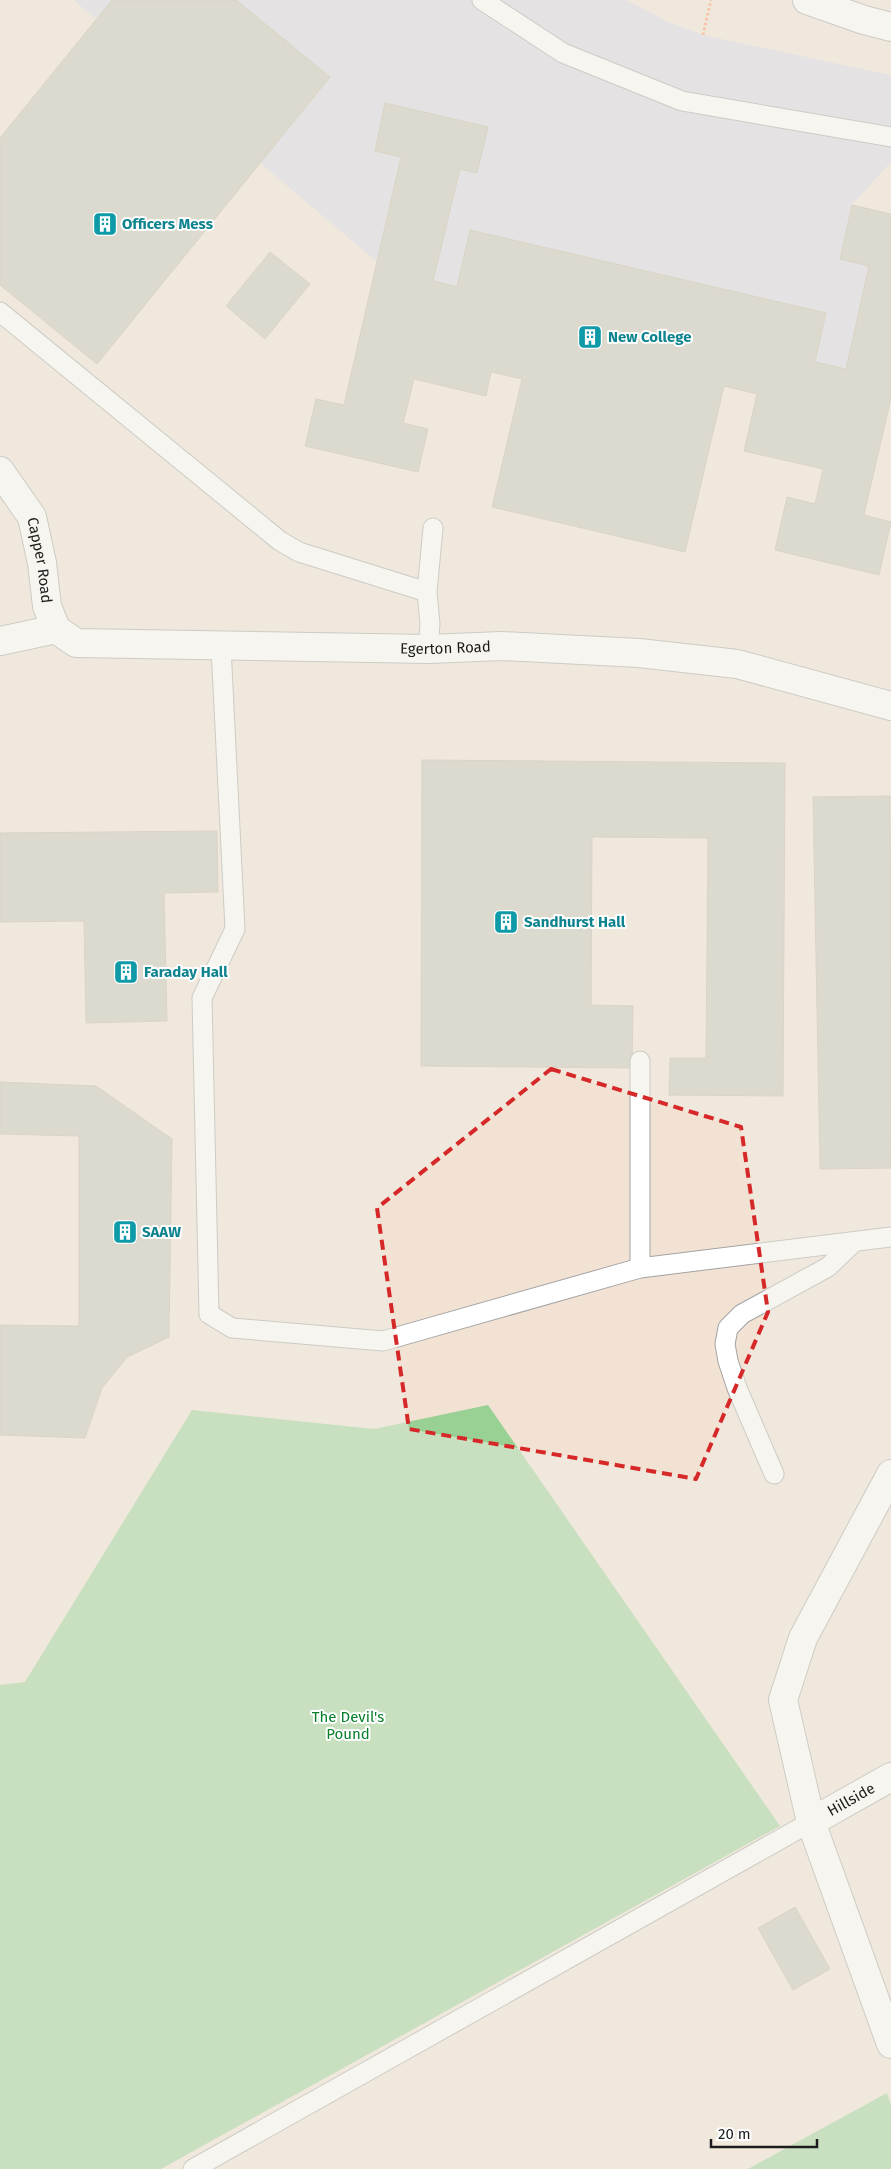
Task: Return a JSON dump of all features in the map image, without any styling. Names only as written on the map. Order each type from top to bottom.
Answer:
[{"type":"street","points":[[807,0],[864,20],[891,27]]},
{"type":"street","name":"Capper Road","points":[[0,471],[32,516],[42,563],[47,606],[56,629]]},
{"type":"street","points":[[0,641],[56,629]]},
{"type":"street","name":"Egerton Road","points":[[56,629],[76,643],[221,647],[428,649],[502,646],[619,652],[737,664],[891,706]]},
{"type":"street","points":[[891,1474],[803,1638],[783,1700],[811,1822],[891,2044]]},
{"type":"street","name":"Hillside","points":[[811,1822],[891,1777]]},
{"type":"lane","points":[[482,0],[563,53],[682,101],[891,137]]},
{"type":"lane","points":[[0,312],[280,541],[299,552],[427,592]]},
{"type":"lane","points":[[428,649],[430,624],[427,592],[433,528]]},
{"type":"lane","points":[[221,647],[234,929],[202,998],[209,1314],[232,1328],[383,1340],[640,1268],[891,1237]]},
{"type":"lane","points":[[640,1061],[640,1268]]},
{"type":"lane","points":[[774,1474],[737,1388],[728,1361],[724,1344],[728,1328],[742,1314],[828,1267],[853,1243]]},
{"type":"lane","points":[[193,2169],[811,1822]]},
{"type":"path","points":[[703,34],[711,0]]},
{"type":"highlighted area","points":[[551,1069],[741,1127],[768,1312],[696,1479],[409,1429],[377,1208]]},
{"type":"shaded area","points":[[0,0],[891,0],[891,2169],[0,2169]]},
{"type":"shaded area","points":[[73,0],[112,0],[96,19]]},
{"type":"shaded area","points":[[236,0],[626,0],[669,22],[703,35],[891,75],[891,162],[852,205],[840,258],[869,266],[846,369],[815,362],[826,313],[470,230],[457,287],[433,281],[460,169],[477,173],[385,104],[375,151],[401,157],[377,262],[260,163],[330,77]]},
{"type":"green space","name":"The Devil's Pound","points":[[488,1405],[780,1826],[161,2169],[0,2169],[0,1685],[25,1682],[192,1410],[374,1429]]},
{"type":"green space","points":[[887,2093],[891,2105],[891,2169],[748,2169]]},
{"type":"building","name":"Officers Mess","points":[[112,0],[236,0],[330,77],[97,364],[0,285],[0,138]]},
{"type":"building","name":"New College","points":[[385,103],[488,127],[477,173],[460,169],[433,281],[457,287],[470,230],[826,313],[815,362],[846,369],[869,266],[840,259],[852,205],[891,214],[891,398],[864,515],[891,522],[879,575],[775,550],[787,497],[815,504],[823,469],[744,451],[757,394],[724,386],[685,552],[492,507],[522,379],[491,372],[486,396],[414,379],[403,423],[428,429],[418,472],[305,446],[316,399],[344,405],[401,157],[375,151]]},
{"type":"building","points":[[270,252],[310,284],[265,339],[226,306]]},
{"type":"building","name":"Sandhurst Hall","points":[[422,760],[785,763],[783,1096],[669,1095],[670,1058],[706,1058],[708,838],[592,837],[591,1005],[633,1006],[632,1068],[421,1066]]},
{"type":"building","points":[[890,796],[891,1168],[820,1169],[813,797]]},
{"type":"building","name":"Faraday Hall","points":[[217,831],[218,892],[164,893],[167,1021],[86,1023],[84,921],[0,922],[0,833]]},
{"type":"building","name":"SAAW","points":[[0,1082],[96,1086],[172,1139],[169,1337],[127,1357],[102,1388],[85,1438],[0,1435],[0,1325],[79,1326],[79,1136],[0,1134]]},
{"type":"building","points":[[795,1907],[830,1969],[793,1990],[758,1928]]},
{"type":"place","name":"Officers Mess","points":[[105,224]]},
{"type":"place","name":"New College","points":[[590,337]]},
{"type":"place","name":"Sandhurst Hall","points":[[506,922]]},
{"type":"place","name":"Faraday Hall","points":[[126,972]]},
{"type":"place","name":"SAAW","points":[[125,1232]]}]
